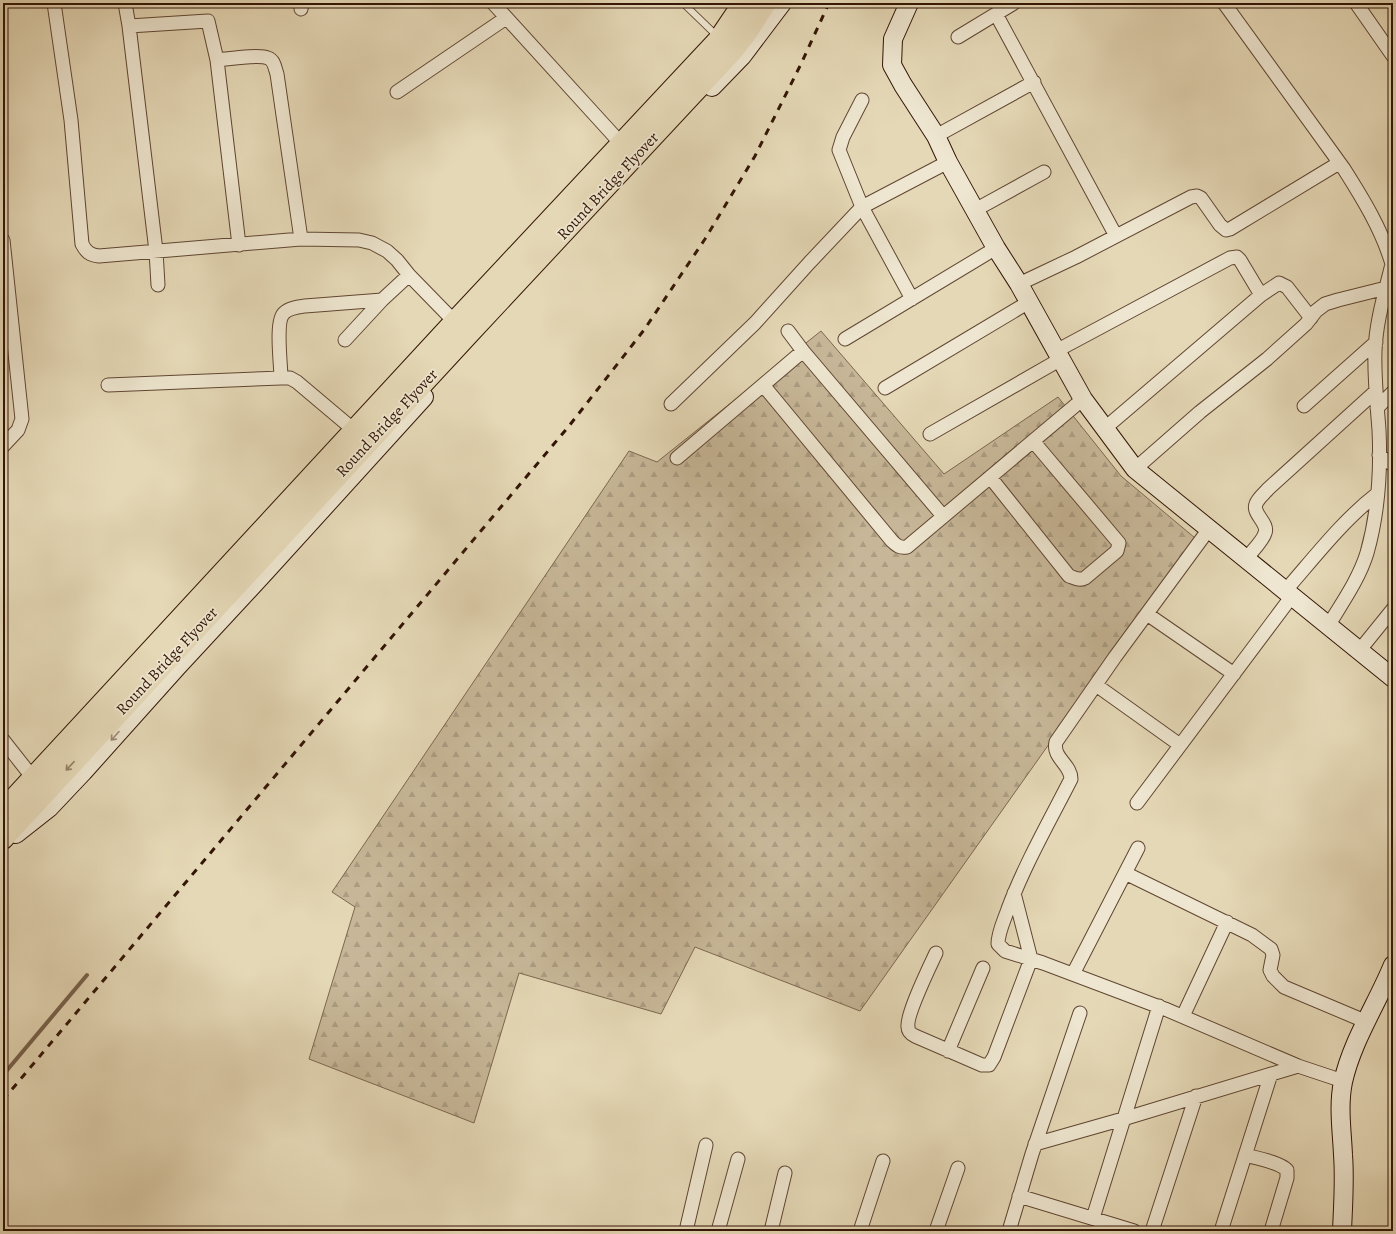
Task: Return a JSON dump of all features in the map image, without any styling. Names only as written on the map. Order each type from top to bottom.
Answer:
[{"type":"main road","name":"Round Bridge Flyover","points":[[3,839],[39,776],[454,322],[718,40],[743,3]]},
{"type":"main road","name":"Round Bridge Flyover","points":[[39,776],[468,335],[732,52],[746,34],[766,3]]},
{"type":"main road","points":[[3,810],[39,776]]},
{"type":"street","points":[[54,3],[71,120],[82,244],[85,250],[91,255],[99,256],[302,239],[359,240],[372,243],[387,251],[450,316]]},
{"type":"street","points":[[125,3],[156,251],[158,285]]},
{"type":"street","points":[[493,3],[616,138]]},
{"type":"street","points":[[3,800],[39,776],[348,426],[714,33],[734,3]]},
{"type":"street","points":[[3,844],[50,808],[176,667],[287,548],[549,260],[742,56],[782,3]]},
{"type":"street","points":[[909,3],[893,39],[892,65],[936,136],[948,162],[996,248],[1019,284],[1083,399],[1135,469],[1393,678]]},
{"type":"street","points":[[958,37],[1014,3]]},
{"type":"street","points":[[1224,3],[1359,193],[1386,244],[1392,264],[1376,342],[1376,391],[1379,455],[1377,494],[1371,537],[1366,555],[1348,594],[1328,626]]},
{"type":"street","points":[[1356,3],[1393,56]]},
{"type":"street","points":[[996,14],[1116,236]]},
{"type":"street","points":[[398,92],[506,18]]},
{"type":"street","points":[[129,26],[208,20],[217,60],[238,245]]},
{"type":"street","points":[[217,60],[262,57],[269,58],[273,62],[302,239]]},
{"type":"street","points":[[936,136],[1034,82]]},
{"type":"street","points":[[862,100],[843,137],[839,150],[862,207],[912,299]]},
{"type":"street","points":[[671,404],[755,323],[862,207],[948,162]]},
{"type":"street","points":[[1019,284],[1076,257],[1182,201],[1197,196],[1202,198],[1207,204],[1223,228],[1226,230],[1230,229],[1339,163]]},
{"type":"street","points":[[975,210],[1044,172]]},
{"type":"street","points":[[3,240],[22,419],[18,430],[3,446]]},
{"type":"street","points":[[845,339],[996,248]]},
{"type":"street","points":[[930,434],[1058,355],[1230,258],[1237,257],[1240,260],[1261,296]]},
{"type":"street","points":[[345,340],[382,300],[409,275]]},
{"type":"street","points":[[1104,428],[1275,285],[1279,283],[1287,288],[1311,318]]},
{"type":"street","points":[[1135,469],[1200,412],[1267,359],[1306,324],[1316,311],[1325,304],[1386,288]]},
{"type":"street","points":[[281,378],[279,330],[281,318],[284,312],[292,308],[305,306],[382,300]]},
{"type":"street","points":[[885,388],[1029,302]]},
{"type":"street","points":[[788,331],[803,351],[943,516]]},
{"type":"street","points":[[1304,406],[1376,342]]},
{"type":"street","points":[[677,458],[803,351]]},
{"type":"street","points":[[108,385],[290,378],[297,382],[348,426]]},
{"type":"street","points":[[763,385],[892,541],[902,548],[907,547],[1083,399]]},
{"type":"street","points":[[1246,559],[1264,536],[1266,531],[1256,509],[1258,500],[1268,489],[1376,391]]},
{"type":"street","points":[[1377,408],[1393,392]]},
{"type":"street","points":[[990,477],[1069,576],[1081,580],[1085,578],[1118,551],[1119,543],[1033,441]]},
{"type":"street","points":[[1379,455],[1393,465]]},
{"type":"street","points":[[1137,803],[1234,674],[1288,594],[1344,524],[1362,506],[1377,494]]},
{"type":"street","points":[[1209,529],[1115,657],[1056,742],[1054,748],[1069,769],[1071,779],[1035,848],[1014,893],[998,938],[998,944],[1005,951],[1031,959],[1159,1006],[1298,1066],[1343,1081]]},
{"type":"street","points":[[1359,651],[1393,609]]},
{"type":"street","points":[[1147,614],[1234,674]]},
{"type":"street","points":[[1096,685],[1180,745]]},
{"type":"street","points":[[3,740],[39,776]]},
{"type":"street","points":[[1073,974],[1138,848]]},
{"type":"street","points":[[1125,873],[1252,935],[1271,949],[1273,954],[1270,970],[1272,976],[1284,987],[1366,1022]]},
{"type":"street","points":[[936,953],[915,1000],[908,1022],[908,1028],[915,1036],[986,1066],[990,1063],[1031,959],[1014,893]]},
{"type":"street","points":[[1183,1016],[1227,922]]},
{"type":"street","points":[[1342,1231],[1344,1156],[1341,1122],[1343,1081],[1352,1053],[1366,1022],[1388,990],[1393,965]]},
{"type":"street","points":[[948,1051],[983,968]]},
{"type":"street","points":[[1092,1218],[1159,1006]]},
{"type":"street","points":[[1008,1231],[1035,1144],[1080,1013]]},
{"type":"street","points":[[1035,1144],[1298,1066]]},
{"type":"street","points":[[1221,1231],[1271,1074]]},
{"type":"street","points":[[1152,1231],[1196,1096]]},
{"type":"street","points":[[686,1231],[706,1145]]},
{"type":"street","points":[[1245,1155],[1278,1164],[1287,1170],[1271,1231]]},
{"type":"street","points":[[718,1231],[738,1159]]},
{"type":"street","points":[[860,1231],[883,1161]]},
{"type":"street","points":[[936,1231],[958,1168]]},
{"type":"street","points":[[771,1231],[785,1174]]},
{"type":"street","points":[[1019,1196],[1134,1231]]},
{"type":"lane","points":[[683,3],[714,33]]},
{"type":"green space","points":[[821,331],[944,474],[1058,397],[1121,476],[1195,538],[860,1011],[695,947],[661,1014],[519,973],[474,1123],[309,1059],[355,907],[332,892],[629,451],[657,462]]},
{"type":"waterway","points":[[3,1075],[87,975]]},
{"type":"railway","points":[[3,1100],[569,426],[644,330],[705,239],[755,156],[801,64],[829,3]]}]
